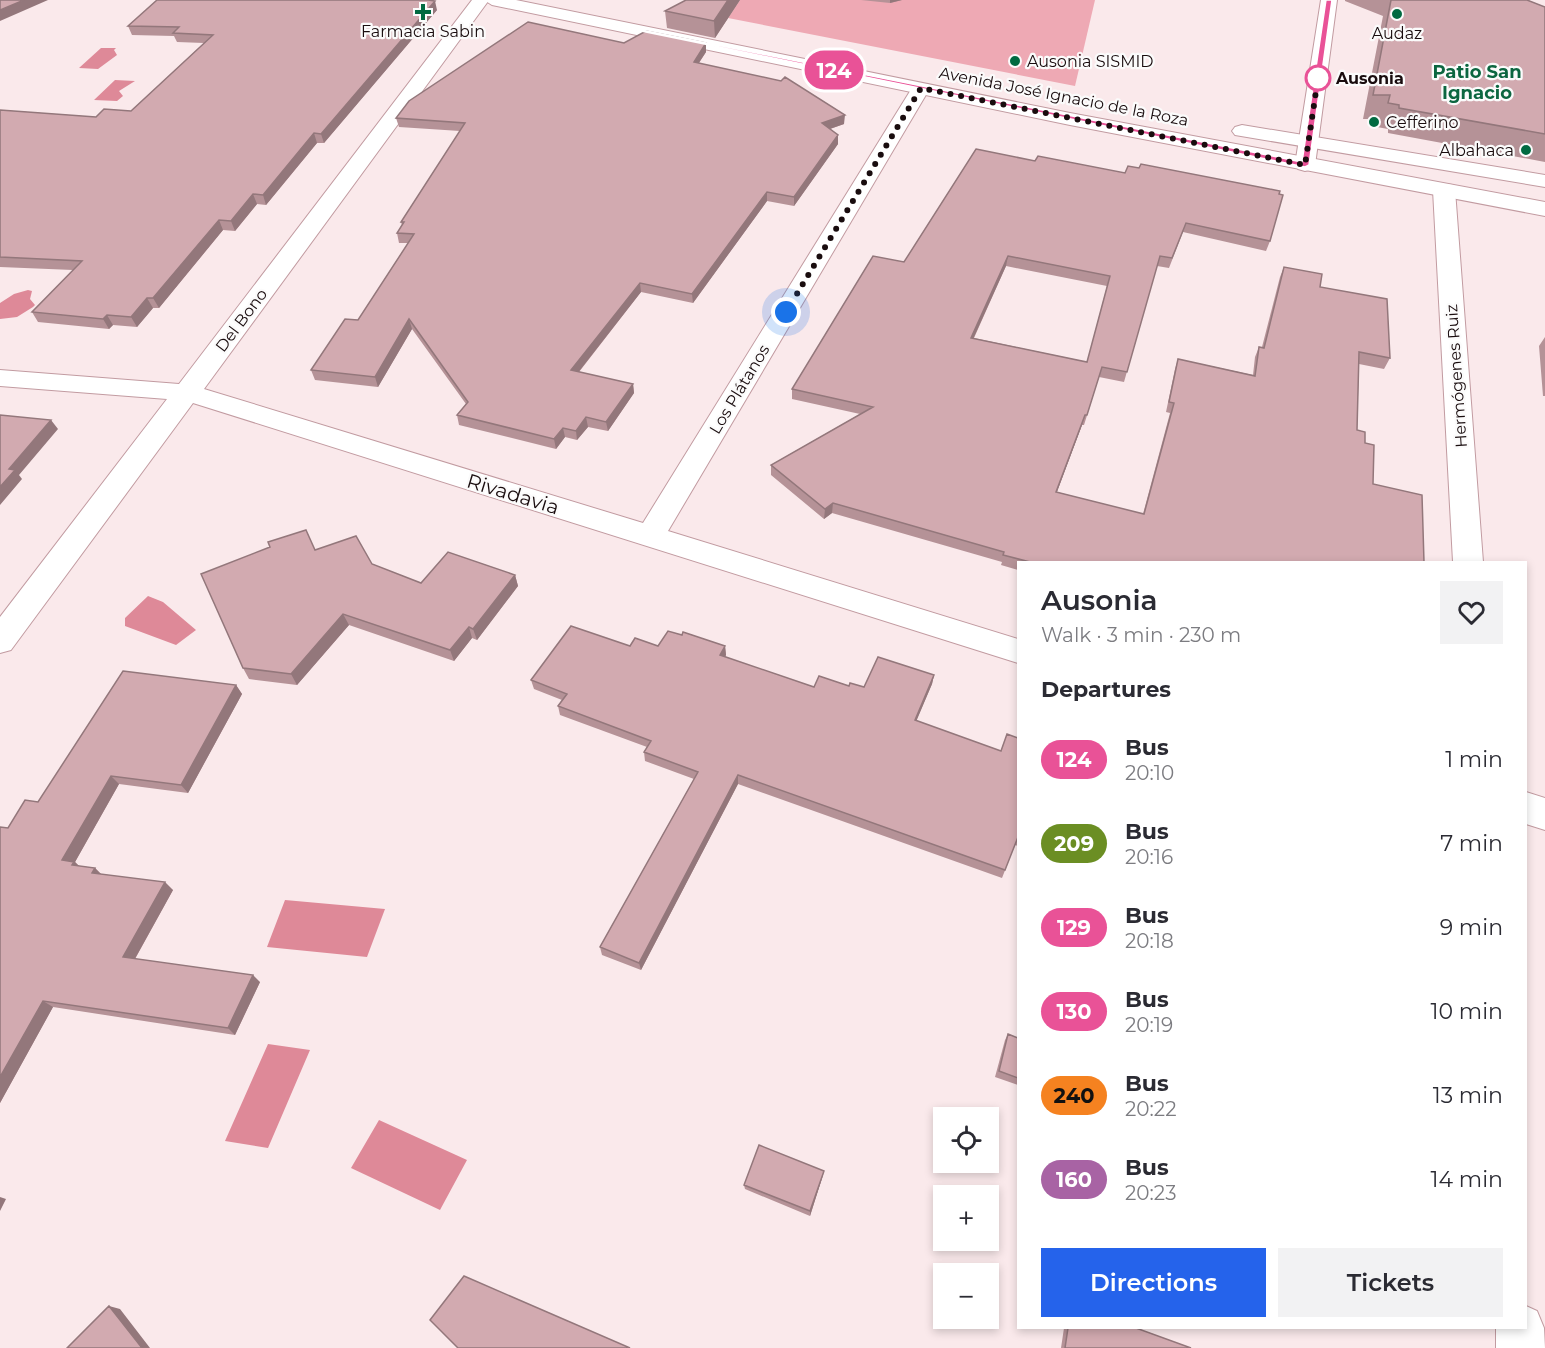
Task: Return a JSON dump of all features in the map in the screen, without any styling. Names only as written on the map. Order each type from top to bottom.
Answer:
[{"type":"street","name":"Del Bono","points":[[0,641],[481,0]]},
{"type":"street","name":"Avenida José Ignacio de la Roza","points":[[492,0],[1305,165],[1545,208]]},
{"type":"street","points":[[1305,165],[1329,0]]},
{"type":"street","name":"Los Plátanos","points":[[650,536],[921,88]]},
{"type":"street","points":[[1229,128],[1545,181]]},
{"type":"street","name":"Hermógenes Ruiz","points":[[1444,190],[1468,561]]},
{"type":"street","name":"Rivadavia","points":[[0,378],[186,393],[1017,651]]},
{"type":"street","points":[[1527,808],[1545,814]]},
{"type":"street","points":[[1520,1329],[1521,1348]]},
{"type":"shaded area","name":"Ausonia SISMID","points":[[740,0],[1095,0],[1075,86],[728,18]]},
{"type":"shaded area","points":[[101,48],[116,48],[114,50],[117,55],[98,69],[79,68]]},
{"type":"shaded area","points":[[115,80],[135,81],[119,91],[123,96],[117,101],[94,100]]},
{"type":"shaded area","points":[[32,291],[30,299],[35,305],[17,317],[0,319],[0,303],[14,294]]},
{"type":"shaded area","points":[[148,596],[163,602],[196,630],[176,645],[125,626],[125,618]]},
{"type":"shaded area","points":[[285,900],[385,909],[367,957],[267,947]]},
{"type":"shaded area","points":[[268,1044],[310,1050],[268,1148],[225,1141]]},
{"type":"shaded area","points":[[379,1120],[467,1160],[440,1210],[351,1168]]},
{"type":"building","points":[[0,0],[24,0],[0,10]]},
{"type":"building","points":[[157,0],[435,1],[321,134],[314,133],[263,195],[253,194],[231,221],[219,220],[153,298],[147,298],[131,317],[107,315],[103,319],[32,312],[82,261],[0,257],[0,110],[96,117],[104,109],[131,111],[213,35],[173,33],[179,27],[128,26]]},
{"type":"building","points":[[686,0],[728,0],[714,21],[665,11]]},
{"type":"building","points":[[1391,0],[1527,0],[1545,7],[1545,134],[1399,108],[1399,105],[1388,103],[1390,95],[1373,95]]},
{"type":"building","points":[[528,22],[624,43],[646,31],[706,43],[694,62],[781,81],[785,77],[845,115],[822,123],[838,135],[794,197],[767,192],[692,294],[640,283],[571,370],[633,384],[606,422],[586,417],[576,431],[563,428],[554,439],[457,415],[468,402],[409,319],[375,377],[311,370],[345,319],[358,320],[414,234],[397,233],[404,222],[401,222],[465,123],[396,118],[409,101]]},
{"type":"building","points":[[976,149],[1035,161],[1038,156],[1125,173],[1128,166],[1139,168],[1141,164],[1280,191],[1279,194],[1283,195],[1270,241],[1186,223],[1172,258],[1160,256],[1127,372],[1102,367],[1087,415],[1085,415],[1056,492],[1144,514],[1174,403],[1169,402],[1178,359],[1255,376],[1259,347],[1264,348],[1284,267],[1322,274],[1320,287],[1387,299],[1390,358],[1359,352],[1357,430],[1365,432],[1365,443],[1374,445],[1373,484],[1422,495],[1424,561],[1026,561],[1003,555],[1004,552],[833,503],[825,509],[771,465],[873,407],[792,389],[873,256],[904,262]],"holes":[[[1008,256],[1110,276],[1087,362],[971,338]]]},
{"type":"building","points":[[0,415],[51,420],[9,469],[15,470],[0,487]]},
{"type":"building","points":[[306,530],[315,550],[356,536],[372,564],[421,583],[448,552],[515,575],[473,629],[469,627],[450,650],[343,614],[291,674],[243,668],[201,574],[270,547],[268,542]]},
{"type":"building","points":[[571,626],[630,646],[635,638],[658,646],[668,631],[682,635],[683,632],[725,646],[720,655],[814,687],[819,676],[849,686],[850,683],[864,687],[878,657],[934,675],[915,720],[1001,751],[1007,734],[1017,738],[1017,840],[1005,870],[738,775],[639,963],[600,947],[698,772],[644,752],[651,741],[558,706],[567,694],[531,680]]},
{"type":"building","points":[[123,671],[236,685],[181,785],[111,776],[62,860],[74,862],[72,865],[95,868],[92,873],[165,882],[123,957],[253,975],[228,1028],[43,1001],[0,1077],[0,827],[8,828],[25,800],[38,802]]},
{"type":"building","points":[[1008,1034],[1017,1038],[1017,1078],[999,1071]]},
{"type":"building","points":[[759,1145],[824,1171],[810,1211],[744,1185]]},
{"type":"building","points":[[464,1276],[630,1348],[458,1348],[430,1320]]},
{"type":"building","points":[[109,1306],[142,1348],[67,1348]]},
{"type":"building","points":[[1068,1329],[1139,1329],[1191,1348],[1065,1348]]},
{"type":"bus line","name":"124","points":[[492,0],[1305,165],[1329,0]]},
{"type":"place","name":"Farmacia Sabin","points":[[423,12]]},
{"type":"place","name":"Audaz","points":[[1397,14]]},
{"type":"place","name":"Ausonia SISMID","points":[[1015,61]]},
{"type":"place","name":"Ausonia","points":[[1318,78]]},
{"type":"place","name":"Cefferino","points":[[1374,122]]},
{"type":"place","name":"Albahaca","points":[[1526,150]]},
{"type":"district","name":"Patio San Ignacio","points":[[1477,82]]},
{"type":"route","points":[[786,312],[921,88],[1305,165],[1318,78]]}]
